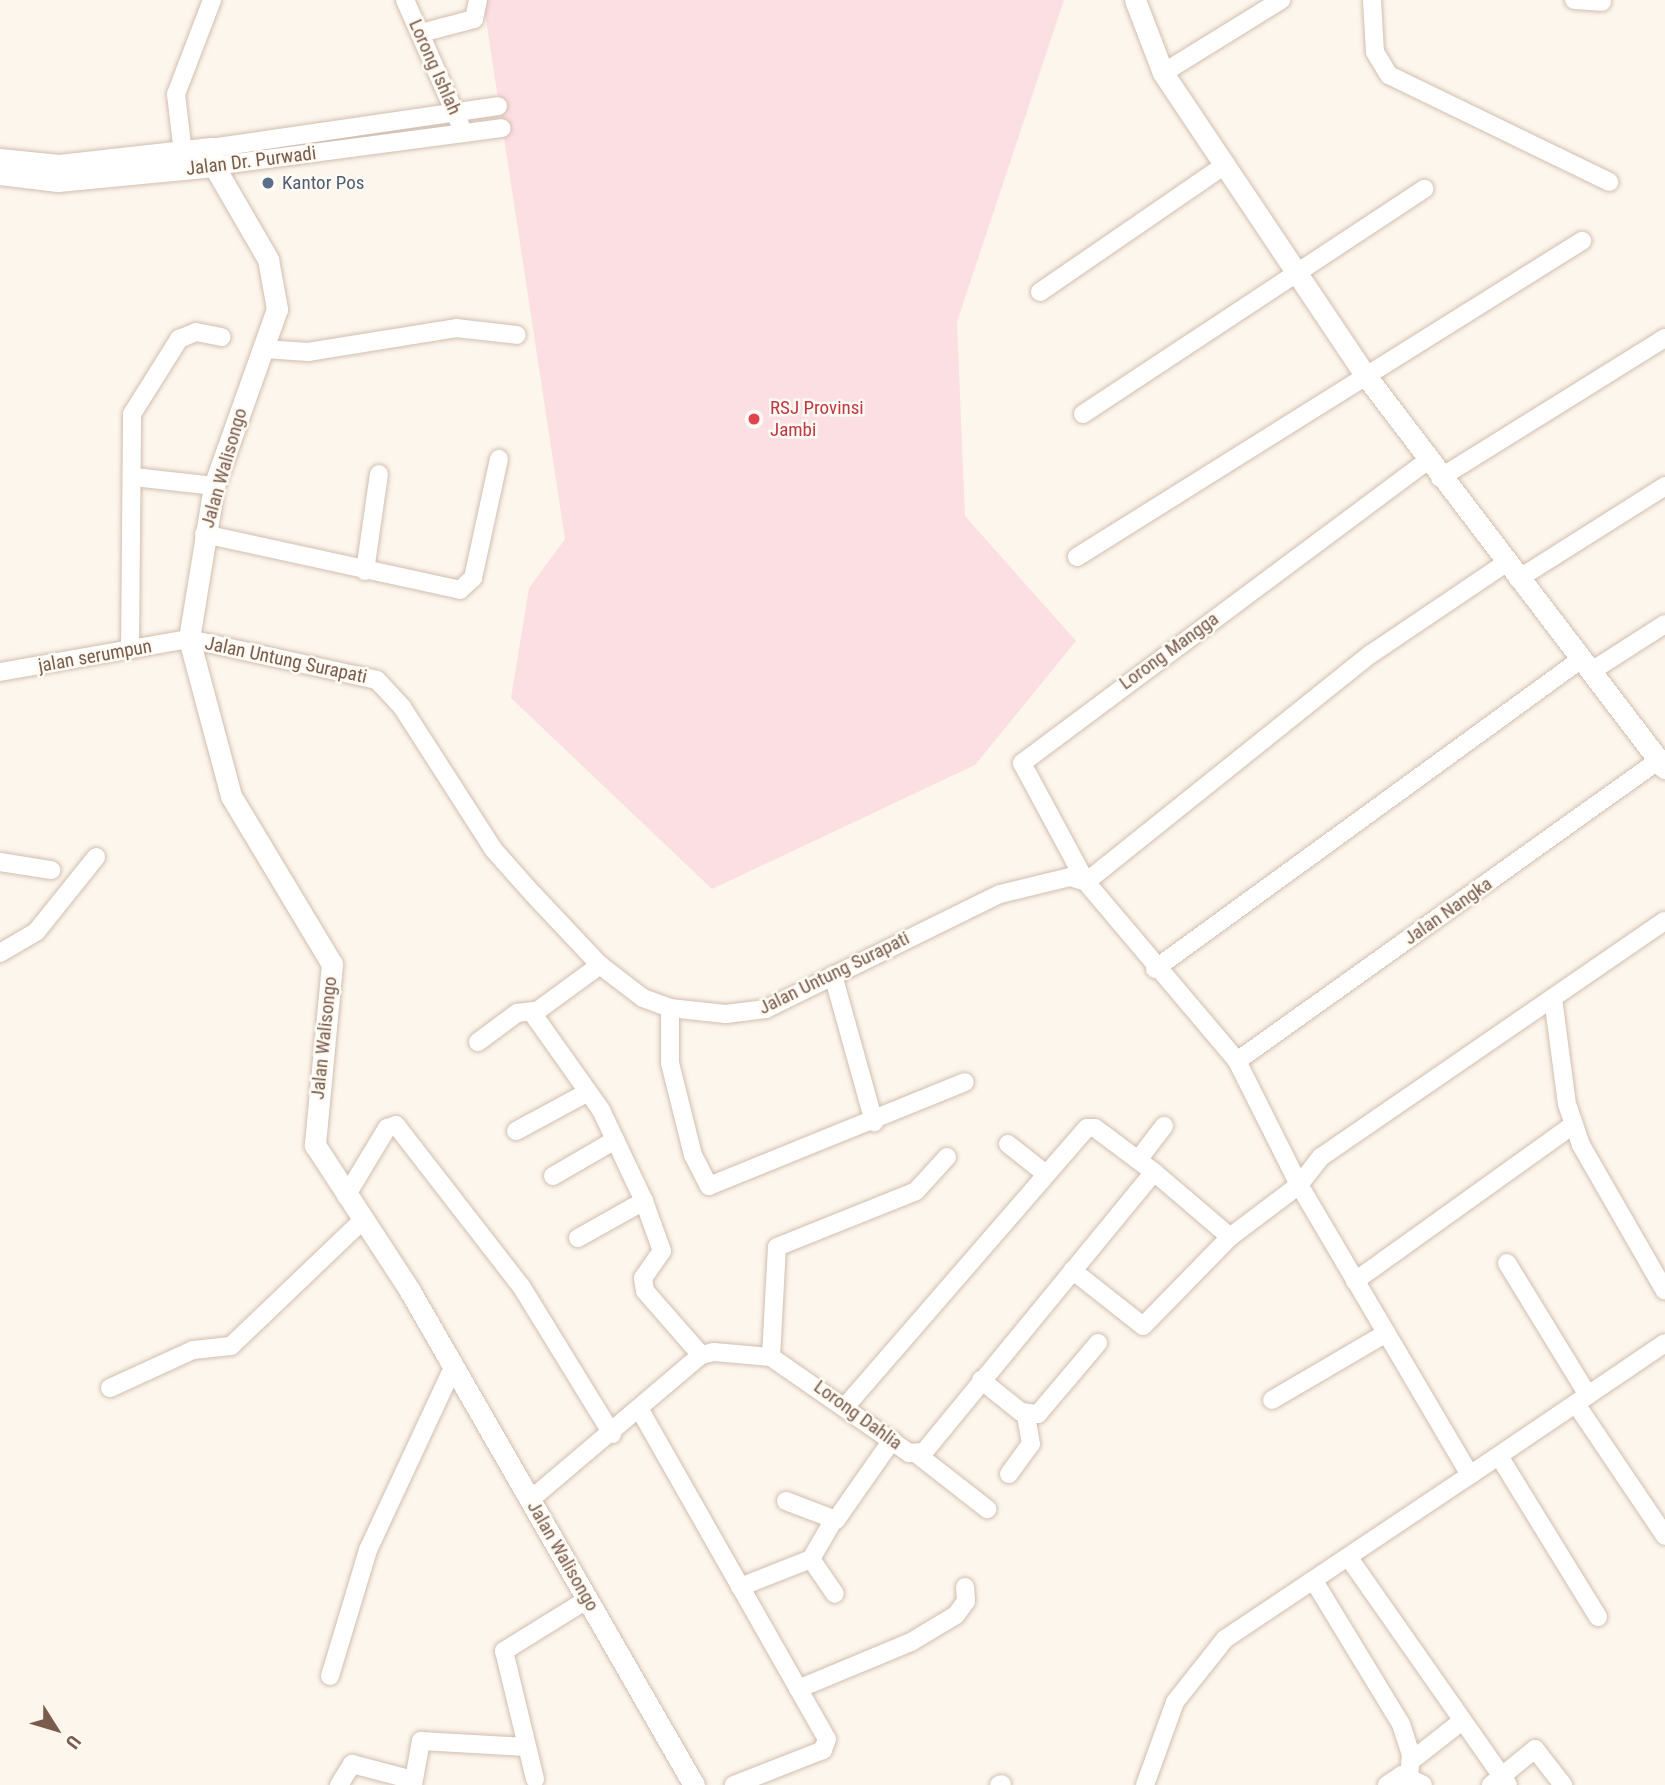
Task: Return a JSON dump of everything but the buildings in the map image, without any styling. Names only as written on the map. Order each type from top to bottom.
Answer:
[{"type":"street","points":[[183,153],[176,94],[212,0]]},
{"type":"street","name":"Lorong Ishlah","points":[[405,0],[460,113],[460,134]]},
{"type":"street","points":[[421,33],[474,19],[478,0]]},
{"type":"street","points":[[1135,0],[1163,73],[1366,376],[1427,461],[1662,764]]},
{"type":"street","points":[[1163,73],[1281,0]]},
{"type":"street","points":[[1372,0],[1375,52],[1389,75],[1609,182]]},
{"type":"street","points":[[1574,0],[1602,2]]},
{"type":"street","name":"Jalan Dr. Purwadi","points":[[0,174],[58,181],[212,157],[498,106]]},
{"type":"street","name":"Jalan Dr. Purwadi","points":[[0,159],[59,165],[183,153],[212,157],[501,128]]},
{"type":"street","name":"Jalan Walisongo","points":[[212,157],[273,270],[277,309],[265,349],[214,486],[204,534],[190,639],[231,796],[326,944],[332,964],[314,1140],[453,1367],[694,1785]]},
{"type":"street","points":[[1040,292],[1226,164]]},
{"type":"street","points":[[1083,414],[1294,271],[1424,188]]},
{"type":"street","points":[[1077,557],[1582,241]]},
{"type":"street","points":[[265,349],[308,352],[456,328],[517,335]]},
{"type":"street","points":[[130,650],[135,408],[179,339],[196,332],[222,337]]},
{"type":"street","points":[[1440,478],[1665,338]]},
{"type":"street","points":[[204,534],[448,590],[468,586],[499,459]]},
{"type":"street","name":"Lorong Mangga","points":[[1086,882],[1022,764],[1427,461]]},
{"type":"street","points":[[365,571],[379,474]]},
{"type":"street","points":[[134,477],[214,486]]},
{"type":"street","points":[[1470,1475],[1299,1185],[1237,1061],[1155,969],[1086,882],[1333,682],[1512,571],[1665,486]]},
{"type":"street","points":[[1155,969],[1585,666],[1665,624]]},
{"type":"street","name":"Jalan Untung Surapati","points":[[190,639],[358,672],[389,689],[493,849],[600,965],[643,998],[670,1008],[747,1014],[1000,894],[1070,877],[1086,882]]},
{"type":"street","name":"jalan serumpun","points":[[0,672],[190,639]]},
{"type":"street","name":"Jalan Nangka","points":[[1237,1061],[1662,764]]},
{"type":"street","points":[[0,953],[36,932],[96,857]]},
{"type":"street","points":[[0,862],[51,870]]},
{"type":"street","points":[[1072,1270],[1143,1326],[1230,1237],[1299,1185],[1321,1157],[1665,921]]},
{"type":"street","points":[[478,1042],[517,1013],[534,1011],[600,965]]},
{"type":"street","points":[[833,975],[874,1122]]},
{"type":"street","points":[[1553,998],[1574,1124],[1665,1291]]},
{"type":"street","points":[[670,1008],[670,1063],[693,1155],[708,1185],[874,1122],[965,1082]]},
{"type":"street","points":[[530,1500],[612,1434],[701,1355],[642,1284],[662,1251],[644,1201],[588,1092],[534,1011]]},
{"type":"street","points":[[516,1130],[588,1092]]},
{"type":"street","points":[[1355,1281],[1574,1124]]},
{"type":"street","points":[[346,1196],[387,1128],[396,1125],[521,1286],[612,1434]]},
{"type":"street","points":[[1138,1160],[1164,1125]]},
{"type":"street","points":[[845,1407],[1046,1174],[1091,1127],[1154,1172],[1230,1237]]},
{"type":"street","points":[[553,1176],[615,1140]]},
{"type":"street","points":[[1008,1143],[1046,1174]]},
{"type":"street","points":[[771,1357],[777,1247],[916,1191],[947,1157]]},
{"type":"street","name":"Lorong Dahlia","points":[[701,1355],[728,1351],[771,1357],[918,1455],[1154,1172]]},
{"type":"street","points":[[578,1238],[644,1201]]},
{"type":"street","points":[[110,1388],[193,1350],[231,1346],[362,1221]]},
{"type":"street","points":[[1507,1263],[1582,1400],[1665,1536]]},
{"type":"street","points":[[1272,1400],[1386,1333]]},
{"type":"street","points":[[1026,1415],[1038,1414],[1098,1343]]},
{"type":"street","points":[[1145,1785],[1164,1724],[1207,1658],[1314,1581],[1663,1348]]},
{"type":"street","points":[[330,1676],[368,1550],[453,1367]]},
{"type":"street","points":[[981,1380],[1026,1415],[1031,1444],[1009,1474]]},
{"type":"street","points":[[640,1410],[798,1689],[826,1747],[734,1785]]},
{"type":"street","points":[[740,1587],[811,1559],[833,1521],[892,1440]]},
{"type":"street","points":[[918,1455],[986,1509]]},
{"type":"street","points":[[1499,1456],[1598,1617]]},
{"type":"street","points":[[786,1501],[833,1521]]},
{"type":"street","points":[[1349,1558],[1462,1721],[1500,1782],[1535,1749],[1563,1785]]},
{"type":"street","points":[[811,1559],[835,1594]]},
{"type":"street","points":[[1314,1581],[1401,1724],[1414,1774]]},
{"type":"street","points":[[798,1689],[911,1642],[956,1615],[966,1601],[965,1587]]},
{"type":"street","points":[[535,1779],[504,1651],[588,1599]]},
{"type":"street","points":[[1387,1785],[1414,1774],[1462,1721]]},
{"type":"street","points":[[339,1785],[352,1764],[413,1783],[421,1741],[526,1747]]},
{"type":"shaded area","name":"RSJ Provinsi Jambi","points":[[483,0],[1064,0],[957,322],[965,516],[1076,641],[975,765],[712,889],[511,698],[529,588],[565,539]]},
{"type":"place","name":"Kantor Pos","points":[[268,183]]},
{"type":"place","name":"RSJ Provinsi Jambi","points":[[754,419]]}]
